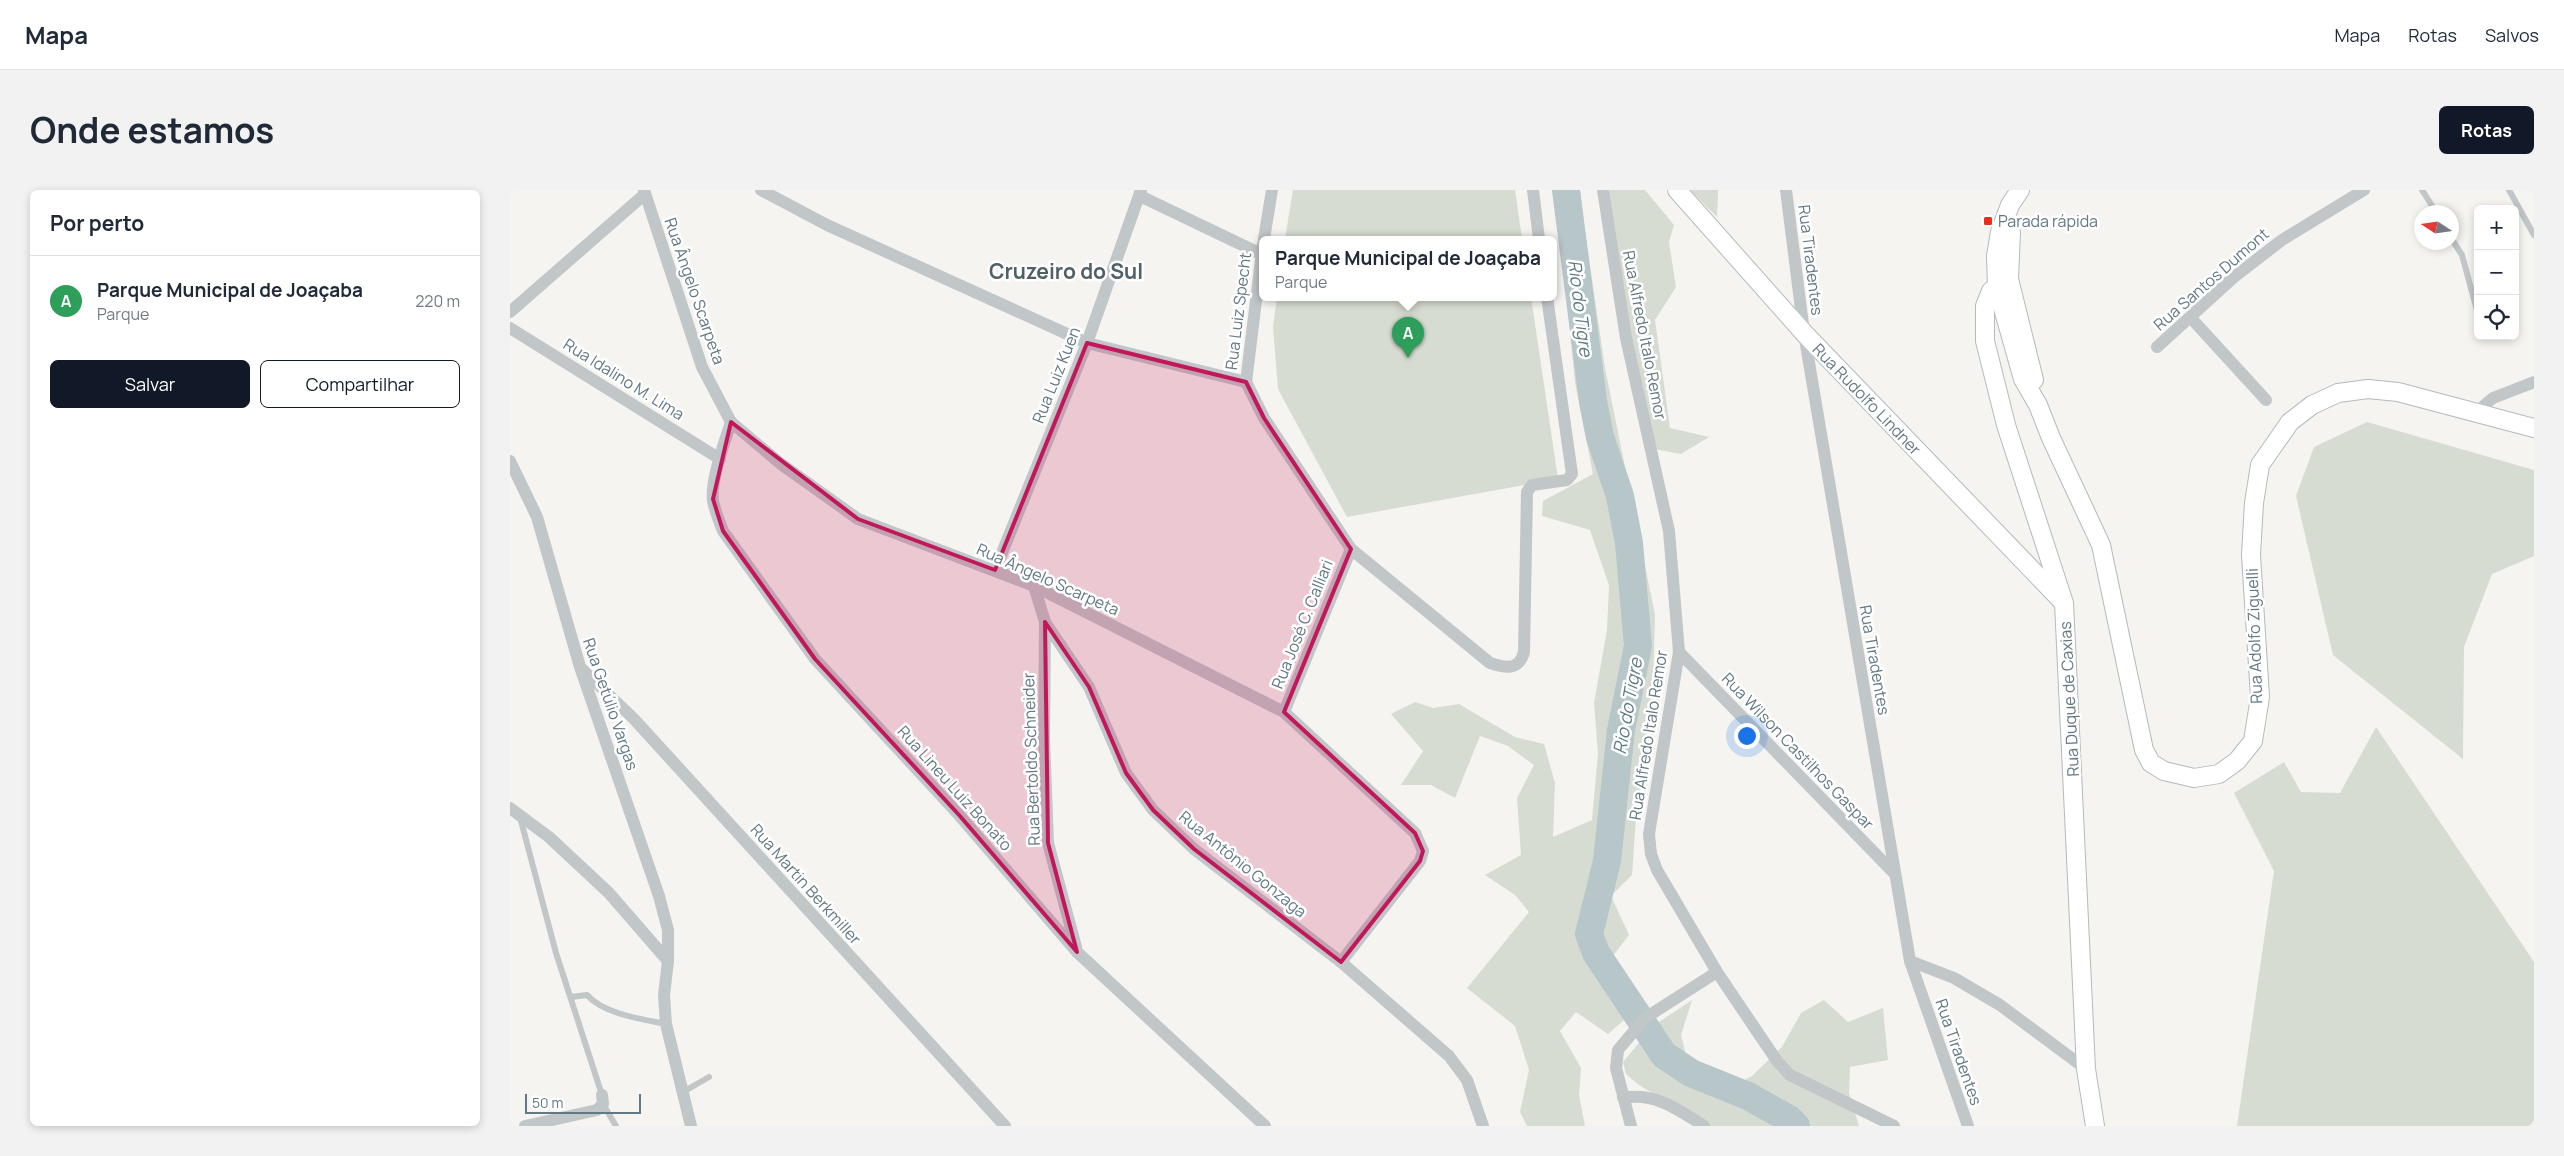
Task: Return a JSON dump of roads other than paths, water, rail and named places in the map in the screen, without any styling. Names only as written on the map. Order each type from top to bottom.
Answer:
[{"type":"street","points":[[762,190],[827,225],[1087,343],[1246,382],[1264,418],[1351,549],[1490,663],[1509,668],[1517,666],[1522,660],[1524,652],[1527,492],[1532,485],[1567,480],[1572,474],[1573,467],[1548,301]]},
{"type":"street","name":"Rua Luiz Specht","points":[[1264,236],[1272,190]]},
{"type":"street","points":[[1533,190],[1539,236]]},
{"type":"street","name":"Rua Alfredo Italo Remor","points":[[1603,190],[1626,338],[1669,531],[1679,652],[1649,834],[1651,854],[1657,870],[1717,972],[1777,1061],[1790,1075],[1894,1126]]},
{"type":"street","name":"Rua Rudolfo Lindner","points":[[1677,190],[1804,333],[2064,603]]},
{"type":"street","name":"Rua Tiradentes","points":[[1786,190],[1804,333],[1910,961],[1968,1126]]},
{"type":"street","points":[[2004,295],[2009,279],[2009,237],[2022,190]]},
{"type":"street","name":"Rua Santos Dumont","points":[[2157,348],[2234,277],[2282,240],[2364,190]]},
{"type":"street","points":[[510,312],[644,192]]},
{"type":"street","name":"Rua Ângelo Scarpeta","points":[[644,192],[702,366],[731,422],[782,464],[858,519],[1034,586],[1284,712],[1415,833],[1423,851],[1420,861],[1341,962]]},
{"type":"street","points":[[1140,193],[1259,248]]},
{"type":"street","name":"Rua Luiz Kuen","points":[[995,570],[1087,343],[1140,193]]},
{"type":"street","name":"Rua Luiz Specht","points":[[1246,382],[1259,274]]},
{"type":"street","name":"Rua Duque de Caxias","points":[[2004,295],[1991,291],[1985,306],[1985,341],[2006,425],[2064,603],[2086,1069],[2095,1126]]},
{"type":"street","name":"Rua Adolfo Ziguelli","points":[[2004,295],[2034,380],[2038,405],[2101,545],[2144,750],[2151,763],[2164,771],[2194,778],[2219,774],[2237,761],[2253,741],[2260,697],[2251,555],[2254,503],[2260,465],[2290,422],[2312,405],[2338,393],[2368,389],[2398,392],[2474,414],[2534,428]]},
{"type":"street","points":[[2191,318],[2266,400]]},
{"type":"street","name":"Rua Idalino M. Lima","points":[[510,328],[720,459]]},
{"type":"street","points":[[2474,414],[2492,398],[2534,382]]},
{"type":"street","name":"Rua Lineu Luiz Bonato","points":[[731,422],[720,459],[713,499],[723,531],[815,659],[959,814],[1077,952],[1265,1126]]},
{"type":"street","name":"Rua Getúlio Vargas","points":[[510,461],[536,517],[580,667],[660,896],[668,930],[668,961],[664,995],[666,1024],[691,1126]]},
{"type":"street","name":"Rua José C. Calliari","points":[[1284,712],[1351,549]]},
{"type":"street","name":"Rua Antônio Gonzaga","points":[[1034,586],[1045,622],[1089,687],[1126,773],[1153,810],[1194,849],[1341,962],[1449,1056],[1467,1080],[1483,1126]]},
{"type":"street","name":"Rua Bertoldo Schneider","points":[[1045,622],[1044,738],[1048,843],[1077,952]]},
{"type":"street","name":"Rua Wilson Castilhos Gaspar","points":[[1679,652],[1895,874]]},
{"type":"street","name":"Rua Martin Berkmiller","points":[[580,667],[634,718],[1005,1126]]},
{"type":"street","points":[[515,812],[549,837],[609,893],[668,961]]},
{"type":"street","points":[[1910,961],[1954,978],[2000,1006],[2086,1069]]},
{"type":"street","points":[[1632,1126],[1616,1068],[1618,1050],[1645,1018],[1717,972]]},
{"type":"street","points":[[1623,1098],[1636,1096],[1651,1097],[1671,1105],[1704,1126]]},
{"type":"street","points":[[525,1126],[597,1110],[602,1100]]},
{"type":"lane","points":[[2422,190],[2432,205]]},
{"type":"lane","points":[[2509,190],[2534,235]]},
{"type":"lane","points":[[2459,250],[2474,299]]},
{"type":"lane","points":[[515,812],[556,953],[602,1100],[616,1126]]},
{"type":"lane","points":[[570,997],[587,995],[593,1001],[608,1008],[666,1024]]},
{"type":"lane","points":[[683,1092],[709,1077]]},
{"type":"waterway","name":"Rio do Tigre","points":[[1566,190],[1593,401],[1600,437],[1620,496],[1629,543],[1638,646],[1621,730],[1607,861],[1589,934],[1596,953],[1664,1055],[1691,1073],[1748,1096],[1789,1119],[1796,1126]]},
{"type":"place","name":"Parada rápida","points":[[1988,221]]},
{"type":"place","name":"Parque Municipal de Joaçaba","points":[[1408,358]]},
{"type":"district","name":"Cruzeiro do Sul","points":[[1066,271]]}]
